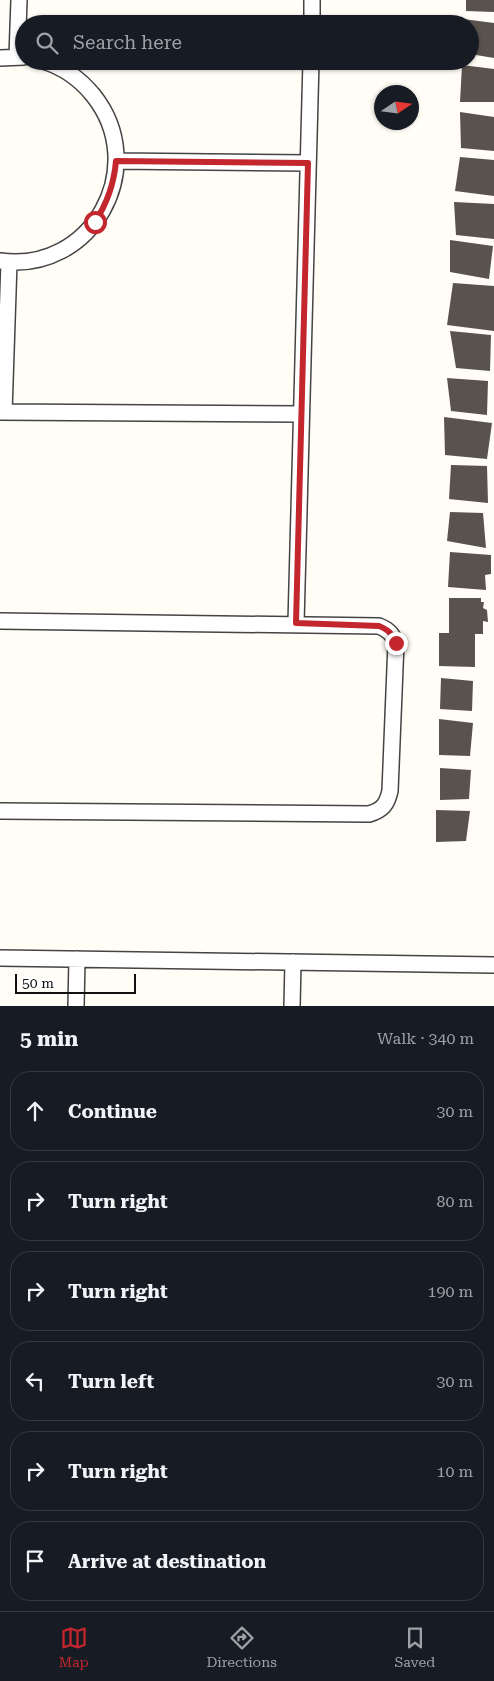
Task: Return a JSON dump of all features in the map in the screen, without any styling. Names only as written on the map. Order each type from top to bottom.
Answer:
[{"type":"street","points":[[19,0],[19,15]]},
{"type":"street","points":[[312,0],[312,15]]},
{"type":"street","points":[[0,58],[15,57]]},
{"type":"street","points":[[64,70],[88,88],[106,114],[112,129],[115,145],[115,177],[111,193],[95,222],[84,234],[64,249],[42,258],[5,262],[2,412],[301,414]]},
{"type":"street","points":[[296,623],[311,70]]},
{"type":"street","points":[[116,161],[308,163]]},
{"type":"street","points":[[0,620],[296,623],[379,626],[387,629],[392,634],[396,643],[390,791],[388,802],[383,808],[369,814],[0,811]]},
{"type":"street","points":[[0,958],[494,965]]},
{"type":"street","points":[[76,1006],[77,959]]},
{"type":"street","points":[[292,1006],[293,962]]},
{"type":"building","points":[[466,0],[494,0],[494,12],[466,11]]},
{"type":"building","points":[[479,21],[494,23],[494,58],[479,56]]},
{"type":"building","points":[[479,67],[494,69],[494,102],[460,102],[462,70],[479,70]]},
{"type":"building","points":[[460,112],[494,117],[494,151],[461,148]]},
{"type":"building","points":[[460,157],[494,160],[494,196],[455,191]]},
{"type":"building","points":[[454,202],[494,204],[494,239],[456,235]]},
{"type":"building","points":[[450,240],[493,246],[489,279],[450,272]]},
{"type":"building","points":[[453,283],[494,286],[494,331],[447,325]]},
{"type":"building","points":[[450,331],[491,335],[490,371],[456,368]]},
{"type":"building","points":[[447,378],[488,381],[487,415],[451,411]]},
{"type":"building","points":[[444,417],[492,423],[487,459],[445,455]]},
{"type":"building","points":[[451,465],[487,466],[488,503],[449,499]]},
{"type":"building","points":[[450,512],[483,513],[486,548],[447,541]]},
{"type":"building","points":[[450,552],[491,555],[491,574],[485,575],[486,590],[448,587]]},
{"type":"building","points":[[449,598],[481,598],[481,602],[484,602],[483,608],[487,610],[488,622],[483,621],[483,634],[475,634],[475,667],[439,666],[439,633],[449,633]]},
{"type":"building","points":[[441,678],[473,681],[472,711],[440,709]]},
{"type":"building","points":[[439,719],[473,723],[470,756],[439,755]]},
{"type":"building","points":[[440,768],[471,770],[469,799],[440,800]]},
{"type":"building","points":[[436,810],[470,811],[466,841],[436,842]]},
{"type":"route","points":[[95,222],[111,193],[116,161],[308,163],[296,623],[379,626],[387,629],[392,634],[396,643]]}]
